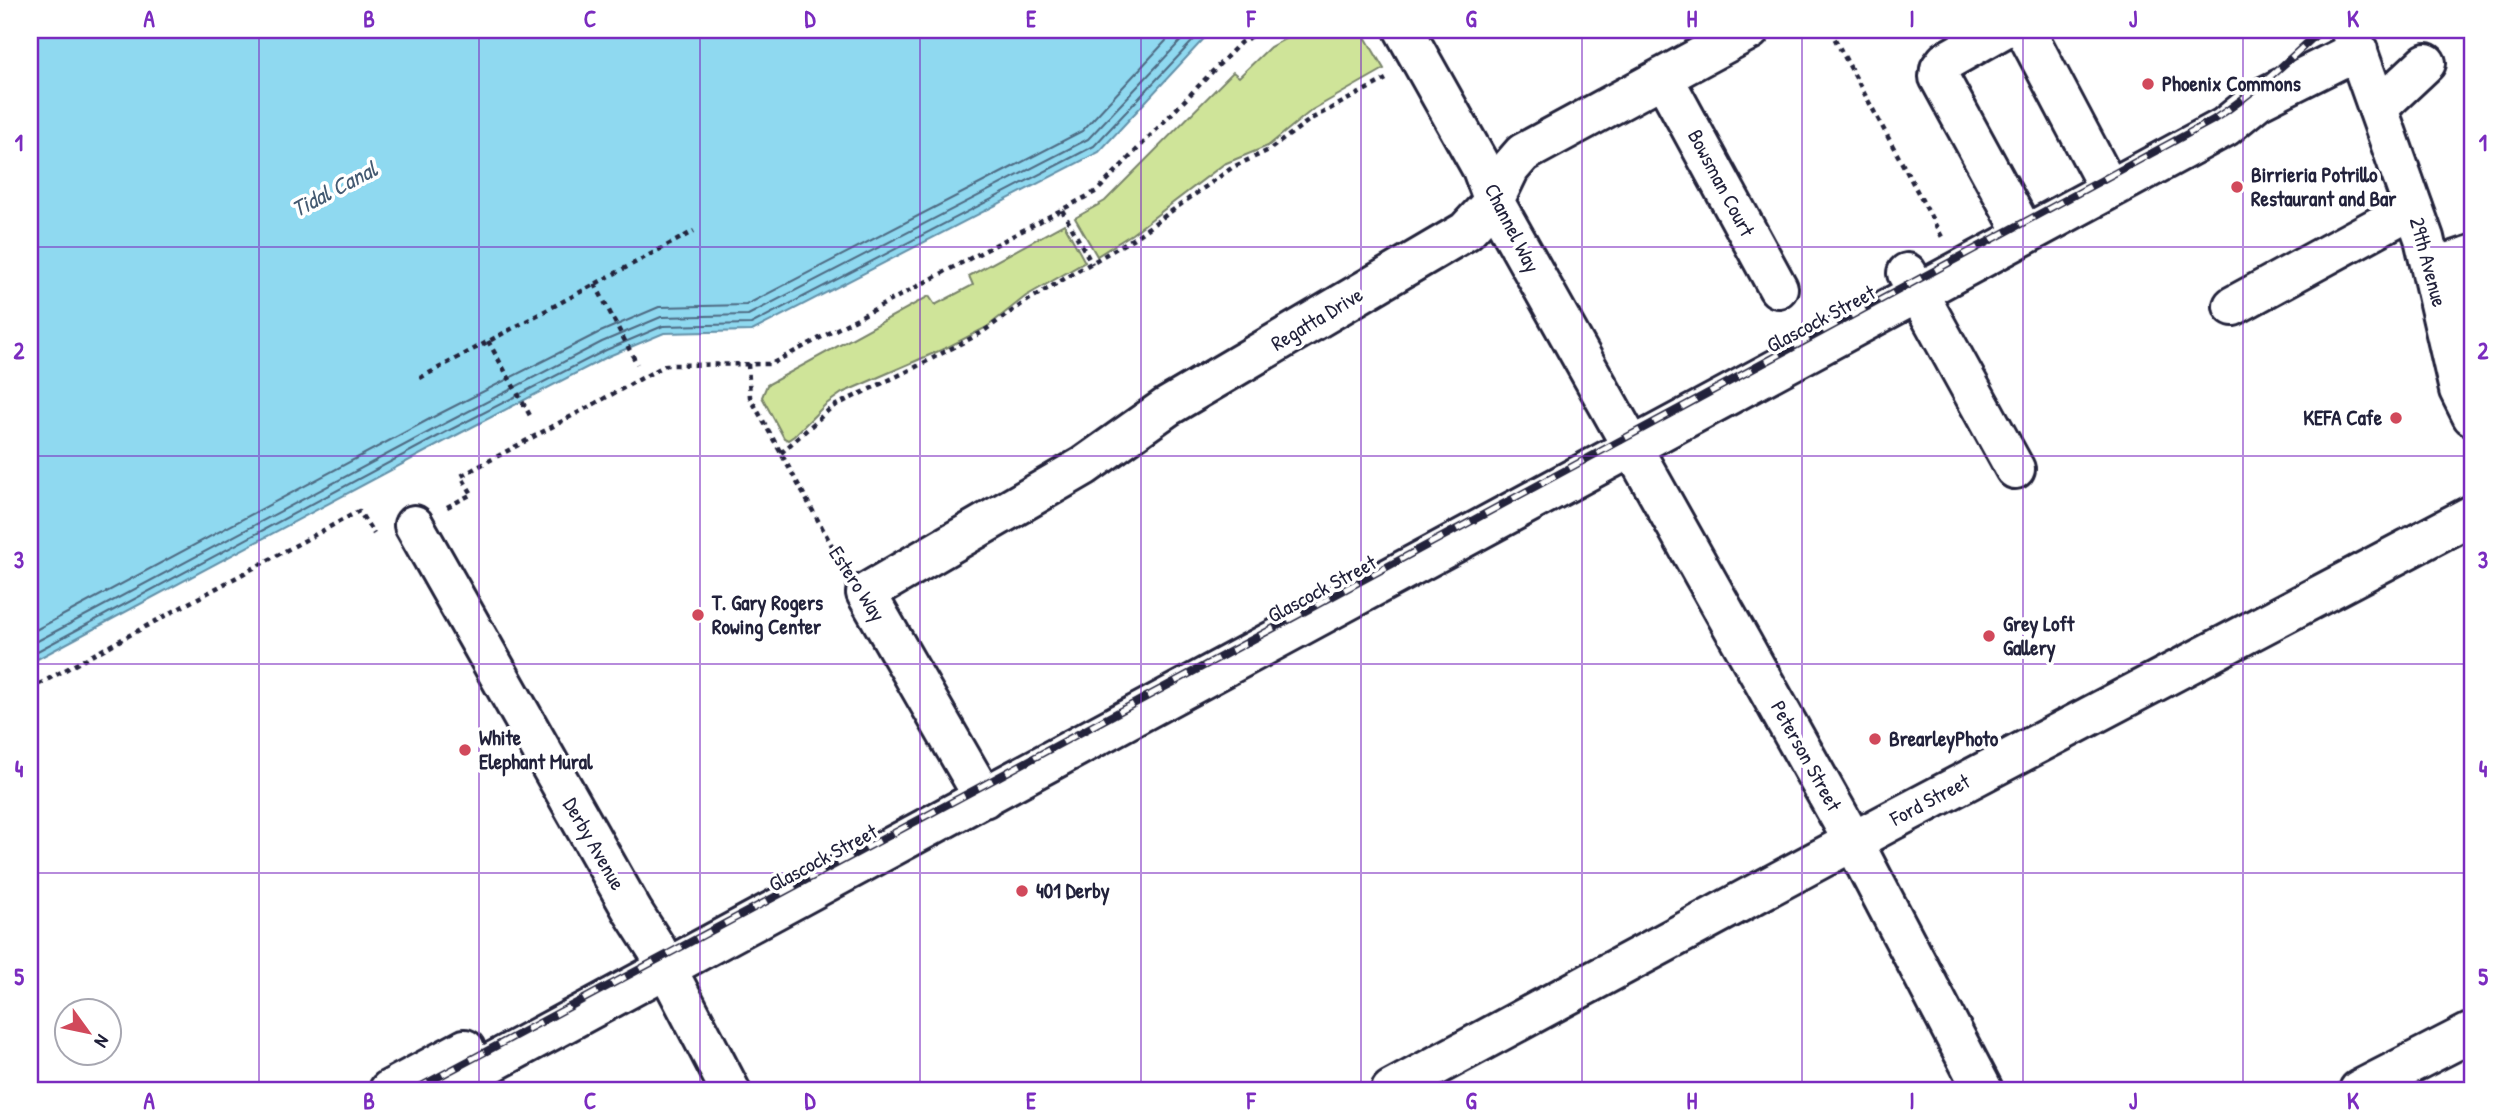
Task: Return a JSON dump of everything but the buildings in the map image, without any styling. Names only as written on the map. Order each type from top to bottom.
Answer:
[{"type":"street","name":"Channel Way","points":[[1404,30],[1482,169],[1494,201],[1626,436]]},
{"type":"street","name":"Regatta Drive","points":[[866,593],[1084,466],[1167,407],[1466,231],[1494,201],[1510,168],[1523,153],[1751,30]]},
{"type":"street","points":[[2001,30],[1946,61],[1940,69],[1940,77],[2020,224]]},
{"type":"street","points":[[2025,30],[2104,179]]},
{"type":"street","name":"Glascock Street","points":[[414,1087],[661,959],[1913,283],[2104,179],[2214,107],[2258,100],[2354,40]]},
{"type":"street","name":"29th Avenue","points":[[2354,40],[2378,108],[2438,241],[2459,390],[2472,416]]},
{"type":"street","points":[[2378,108],[2426,62]]},
{"type":"street","name":"Bowsman Court","points":[[1663,77],[1778,288]]},
{"type":"street","name":"Glascock Street","points":[[1913,283],[1949,250],[2020,224]]},
{"type":"street","points":[[2233,306],[2438,241],[2472,311]]},
{"type":"street","points":[[1913,283],[2015,470]]},
{"type":"street","name":"Peterson Street","points":[[1626,436],[1853,841],[1983,1090]]},
{"type":"street","name":"Ford Street","points":[[1391,1090],[1853,841],[2472,515]]},
{"type":"street","name":"Derby Avenue","points":[[421,538],[661,959],[730,1090]]},
{"type":"street","name":"Estero Way","points":[[866,593],[978,788]]},
{"type":"street","points":[[2359,1090],[2472,1031]]},
{"type":"path","points":[[30,689],[359,511],[380,543],[421,538],[472,494],[461,476],[666,365],[771,364],[1062,210],[1097,191],[1241,42],[1264,30]]},
{"type":"path","points":[[1830,30],[1949,250]]},
{"type":"path","points":[[781,453],[832,407],[908,372],[981,333],[1025,302],[1134,238],[1233,167],[1269,150],[1311,119],[1355,95]]},
{"type":"path","points":[[1062,210],[1092,264]]},
{"type":"path","points":[[420,378],[694,231]]},
{"type":"path","points":[[595,284],[637,364]]},
{"type":"path","points":[[488,341],[532,419]]},
{"type":"path","name":"Estero Way","points":[[748,364],[750,397],[847,573],[866,593]]},
{"type":"green space","points":[[1301,30],[1361,30],[1384,69],[1312,110],[1268,146],[1224,164],[1132,234],[1097,256],[1075,218],[1105,201],[1233,72],[1239,77],[1270,47]]},
{"type":"green space","points":[[1064,224],[1085,262],[1026,296],[987,327],[842,393],[825,405],[794,436],[788,440],[784,438],[762,397],[767,385],[929,296],[935,305],[973,285],[969,276]]},
{"type":"water","name":"Tidal Canal","points":[[30,30],[1212,30],[1099,152],[752,331],[664,333],[609,356],[30,663]]},
{"type":"railway","points":[[414,1090],[2213,120],[2256,89],[2321,30]]},
{"type":"place","name":"Phoenix Commons","points":[[2148,84]]},
{"type":"place","name":"Birrieria Potrillo Restaurant and Bar","points":[[2237,187]]},
{"type":"place","name":"KEFA Cafe","points":[[2396,418]]},
{"type":"place","name":"T. Gary Rogers Rowing Center","points":[[698,615]]},
{"type":"place","name":"Grey Loft Gallery","points":[[1989,636]]},
{"type":"place","name":"BrearleyPhoto","points":[[1875,739]]},
{"type":"place","name":"White Elephant Mural","points":[[465,750]]},
{"type":"place","name":"401 Derby","points":[[1022,891]]}]
